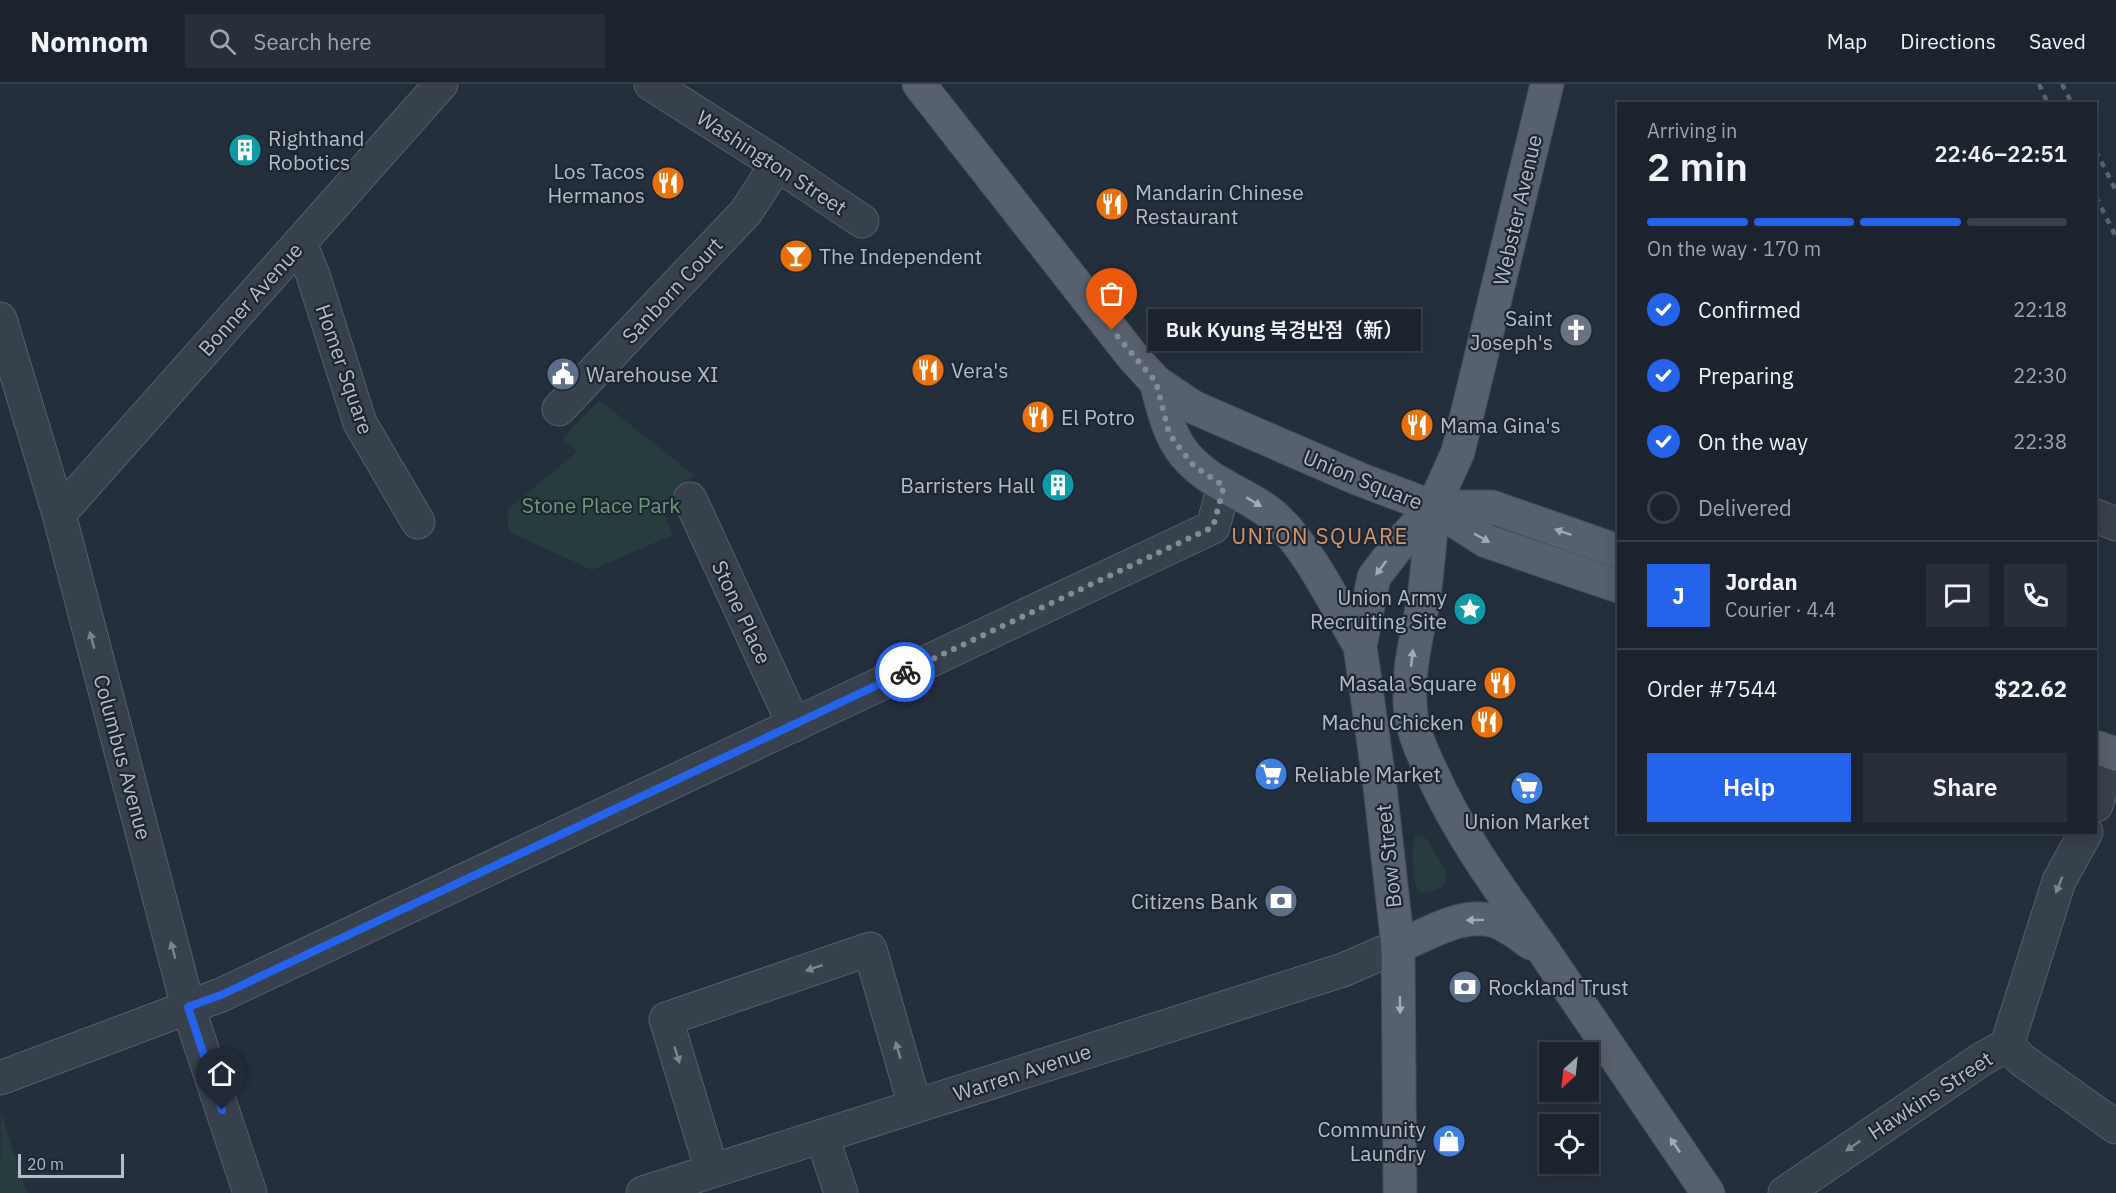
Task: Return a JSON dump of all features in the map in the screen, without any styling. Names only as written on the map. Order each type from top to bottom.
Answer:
[{"type":"main road","name":"Union Square","points":[[919,84],[1133,357],[1156,382],[1180,399],[1207,413],[1359,479],[1433,507],[1424,597],[1411,667],[1414,731],[1439,789],[1483,867],[1545,953],[1708,1193]]},
{"type":"main road","name":"Webster Avenue","points":[[1433,507],[1458,452],[1547,84]]},
{"type":"main road","points":[[1156,382],[1168,429],[1174,441],[1194,466],[1224,486],[1262,506],[1288,532],[1302,549],[1360,646]]},
{"type":"main road","points":[[1433,507],[1492,507],[1617,551]]},
{"type":"main road","points":[[1433,507],[1486,541],[1617,586]]},
{"type":"main road","name":"Bow Street","points":[[1400,1193],[1398,946],[1380,787],[1360,646],[1374,577],[1401,542],[1433,507]]},
{"type":"main road","points":[[1398,946],[1452,923],[1474,919],[1493,920],[1510,928],[1545,953]]},
{"type":"street","name":"Bonner Avenue","points":[[59,514],[441,84]]},
{"type":"street","name":"Washington Street","points":[[651,84],[862,221]]},
{"type":"street","name":"Sanborn Court","points":[[559,409],[746,212],[777,164]]},
{"type":"street","name":"Homer Square","points":[[300,243],[313,275],[360,423],[418,522]]},
{"type":"street","name":"Columbus Avenue","points":[[0,319],[59,514],[188,1007],[250,1193]]},
{"type":"street","points":[[0,1078],[221,995],[1213,527],[1224,486]]},
{"type":"street","name":"Stone Place","points":[[690,499],[794,724]]},
{"type":"street","points":[[2097,516],[2116,524]]},
{"type":"street","points":[[2097,801],[2108,752]]},
{"type":"street","name":"Hawkins Street","points":[[1785,1193],[1982,1059],[2007,1045],[2059,881],[2085,834]]},
{"type":"street","name":"Warren Avenue","points":[[643,1193],[1343,969],[1398,946]]},
{"type":"street","points":[[712,1171],[666,1019],[870,949],[915,1106]]},
{"type":"street","points":[[2007,1045],[2022,1060],[2116,1127]]},
{"type":"street","points":[[822,1136],[841,1193]]},
{"type":"green space","name":"Stone Place Park","points":[[599,400],[694,475],[660,506],[673,535],[592,570],[509,532],[507,510],[578,451],[562,439]]},
{"type":"green space","points":[[1419,836],[1428,842],[1441,862],[1446,876],[1446,882],[1442,887],[1425,893],[1417,889],[1414,875],[1414,841],[1415,837]]},
{"type":"green space","points":[[1,1112],[27,1193],[0,1193]]},
{"type":"railway","points":[[2039,84],[2047,102]]},
{"type":"railway","points":[[2062,84],[2071,102]]},
{"type":"railway","points":[[2097,153],[2116,191]]},
{"type":"railway","points":[[2097,199],[2116,237]]},
{"type":"way so far","points":[[905,672],[1213,527],[1224,486],[1194,466],[1174,441],[1168,429],[1156,382],[1112,330]]},
{"type":"place","name":"Righthand Robotics","points":[[245,150]]},
{"type":"place","name":"Los Tacos Hermanos","points":[[668,183]]},
{"type":"place","name":"Mandarin Chinese Restaurant","points":[[1112,204]]},
{"type":"place","name":"The Independent","points":[[796,256]]},
{"type":"place","name":"Buk Kyung 북경반점（新）","points":[[1112,330]]},
{"type":"place","name":"Saint Joseph's","points":[[1576,330]]},
{"type":"place","name":"Vera's","points":[[928,370]]},
{"type":"place","name":"Warehouse XI","points":[[563,374]]},
{"type":"place","name":"El Potro","points":[[1038,417]]},
{"type":"place","name":"Mama Gina's","points":[[1417,425]]},
{"type":"place","name":"Barristers Hall","points":[[1058,485]]},
{"type":"place","name":"Union Army Recruiting Site","points":[[1470,609]]},
{"type":"place","name":"Masala Square","points":[[1500,683]]},
{"type":"place","name":"Machu Chicken","points":[[1487,722]]},
{"type":"place","name":"Reliable Market","points":[[1271,774]]},
{"type":"place","name":"Union Market","points":[[1527,788]]},
{"type":"place","name":"Citizens Bank","points":[[1281,901]]},
{"type":"place","name":"Rockland Trust","points":[[1465,987]]},
{"type":"place","name":"Community Laundry","points":[[1449,1141]]},
{"type":"district","name":"UNION SQUARE","points":[[1320,535]]},
{"type":"route","points":[[222,1110],[188,1007],[221,995],[905,672]]}]
